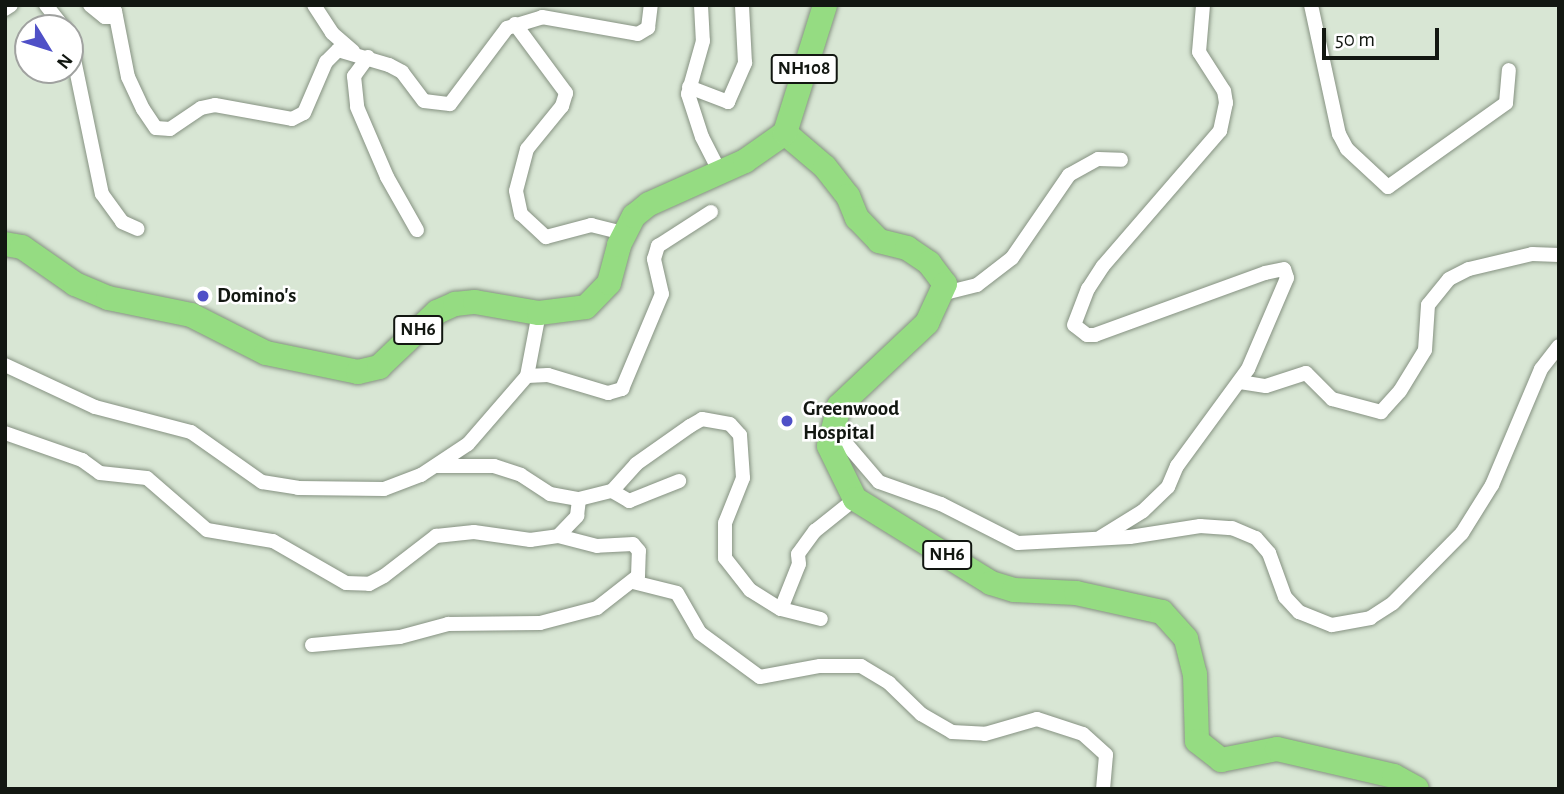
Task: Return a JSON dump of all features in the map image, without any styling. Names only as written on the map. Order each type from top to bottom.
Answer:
[{"type":"highway","name":"NH108","points":[[785,133],[825,5]]},
{"type":"highway","name":"NH6","points":[[5,244],[22,247],[75,284],[108,298],[191,315],[266,353],[346,371],[379,367],[437,312],[455,304],[475,302],[539,313],[586,307],[609,283],[624,233],[649,204],[720,172],[785,133]]},
{"type":"highway","points":[[785,133],[825,167],[848,196],[857,218],[879,241],[907,248],[942,276],[945,293],[927,323],[839,406],[831,425],[829,446],[855,499]]},
{"type":"highway","name":"NH6","points":[[855,499],[990,583],[1014,590],[1076,593],[1162,612],[1186,639],[1195,674],[1197,741],[1221,760],[1276,749],[1418,789]]},
{"type":"street","points":[[5,9],[11,5]]},
{"type":"street","points":[[90,5],[105,17],[113,11],[128,77],[156,128],[170,129],[201,108],[215,105],[292,119],[304,113],[331,53],[352,51]]},
{"type":"street","points":[[314,5],[332,33],[352,51],[402,72],[424,102],[450,104],[494,42],[515,24],[559,18],[638,34],[648,29],[651,5]]},
{"type":"street","points":[[701,5],[703,41],[689,87],[702,137],[720,172]]},
{"type":"street","points":[[689,87],[728,102],[745,63],[742,5]]},
{"type":"street","points":[[1097,540],[1143,511],[1168,486],[1177,466],[1240,382],[1288,274],[1284,270],[1192,296],[1095,335],[1087,335],[1074,325],[1102,266],[1220,131],[1226,103],[1224,91],[1199,52],[1203,5]]},
{"type":"street","points":[[1311,5],[1339,134],[1347,149],[1388,187],[1506,103],[1509,70]]},
{"type":"street","points":[[515,24],[566,93],[562,106],[527,149],[516,191],[520,214],[546,237],[591,225],[624,233]]},
{"type":"street","points":[[368,57],[354,76],[357,107],[387,177],[417,230]]},
{"type":"street","points":[[79,84],[102,194],[111,212],[138,229]]},
{"type":"street","points":[[945,293],[976,285],[1012,258],[1069,175],[1098,159],[1121,160]]},
{"type":"street","points":[[527,376],[548,375],[608,393],[622,389],[662,294],[654,259],[658,246],[711,212]]},
{"type":"street","points":[[1240,382],[1266,386],[1306,373],[1332,398],[1381,412],[1400,391],[1426,350],[1428,306],[1449,279],[1469,269],[1532,254],[1559,255]]},
{"type":"street","points":[[5,365],[95,407],[191,432],[262,482],[298,488],[384,489],[435,466],[468,444],[527,376],[539,313]]},
{"type":"street","points":[[831,425],[879,482],[941,504],[1018,543],[1097,540],[1200,526],[1232,528],[1256,538],[1269,553],[1285,597],[1299,612],[1332,625],[1370,618],[1393,603],[1439,560],[1474,518],[1541,369],[1559,346]]},
{"type":"street","points":[[435,466],[494,466],[521,475],[550,494],[579,499],[612,491],[636,464],[702,419],[730,424],[740,435],[743,478],[725,523],[725,558],[750,590],[781,608],[821,618]]},
{"type":"street","points":[[5,433],[82,460],[100,473],[147,478],[207,530],[272,541],[346,583],[376,580],[436,536],[474,532],[530,540],[558,536],[597,546],[637,546],[640,571],[633,582],[597,608],[540,623],[448,624],[400,637],[312,645]]},
{"type":"street","points":[[612,491],[629,500],[679,481]]},
{"type":"street","points":[[558,536],[578,516],[579,499]]},
{"type":"street","points":[[781,608],[799,564],[797,554],[815,531],[855,499]]},
{"type":"street","points":[[633,582],[677,593],[700,634],[760,677],[820,666],[861,666],[889,683],[921,715],[952,732],[985,734],[1037,719],[1083,734],[1106,755],[1103,789]]},
{"type":"place","name":"Domino's","points":[[203,296]]},
{"type":"place","name":"Greenwood Hospital","points":[[787,421]]}]
